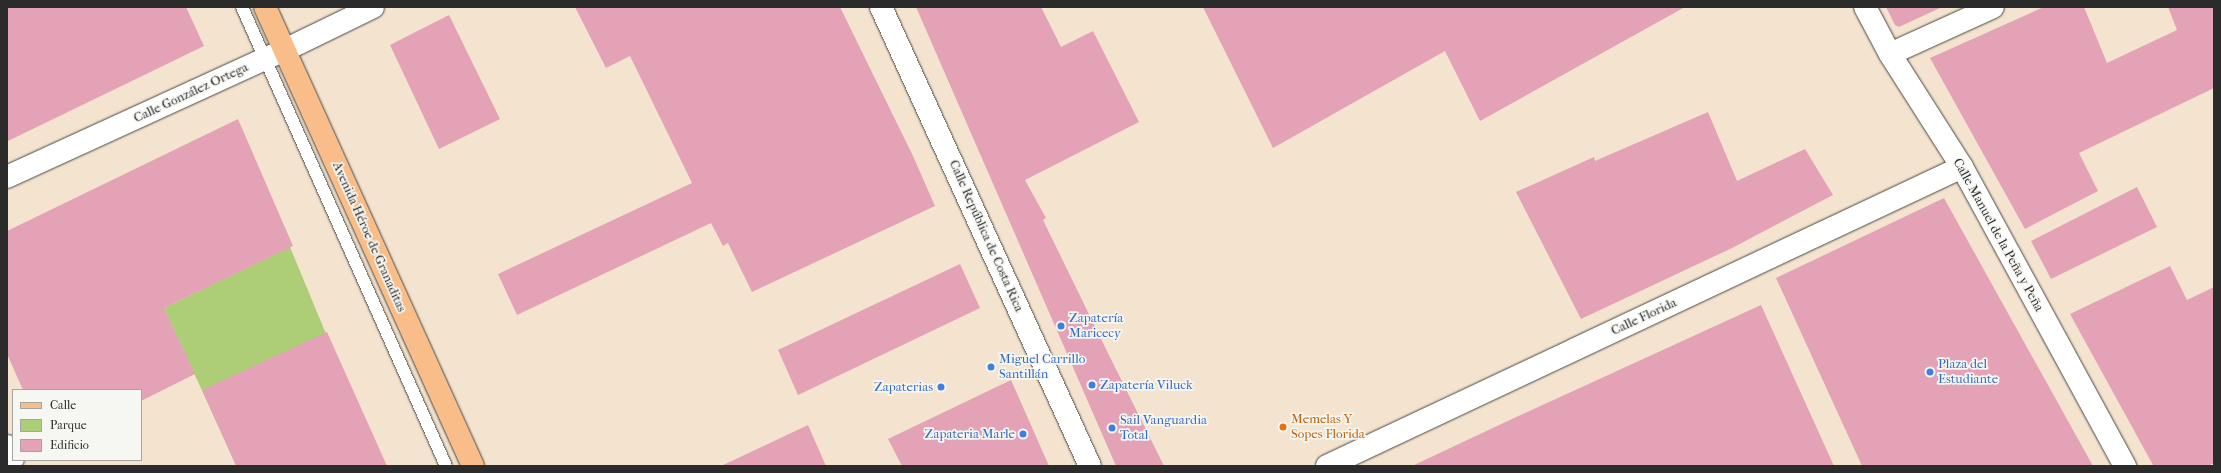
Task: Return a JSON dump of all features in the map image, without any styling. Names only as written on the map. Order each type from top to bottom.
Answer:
[{"type":"main road","name":"Avenida Héroe de Granaditas","points":[[265,7],[275,55],[473,466]]},
{"type":"street","name":"Calle González Ortega","points":[[7,177],[275,55],[373,7]]},
{"type":"street","name":"Calle República de Costa Rica","points":[[881,7],[1090,466]]},
{"type":"street","name":"Calle Manuel de la Peña y Peña","points":[[1865,7],[1890,54],[1962,167],[2125,466]]},
{"type":"street","points":[[1890,54],[1993,7]]},
{"type":"street","name":"Calle Florida","points":[[1327,466],[1962,167]]},
{"type":"street","points":[[7,446],[12,457]]},
{"type":"lane","points":[[242,7],[275,55],[446,466]]},
{"type":"green space","points":[[290,247],[353,399],[234,460],[164,308]]},
{"type":"building","points":[[7,7],[186,7],[204,46],[8,141]]},
{"type":"building","points":[[575,7],[840,7],[913,156],[935,206],[752,292],[728,243],[723,246],[711,223],[517,315],[498,274],[692,183],[630,56],[606,68]]},
{"type":"building","points":[[916,7],[1041,7],[1061,47],[1093,31],[1139,122],[1025,180],[1046,218],[1043,220],[1164,466],[1116,466]]},
{"type":"building","points":[[1203,7],[1685,7],[1480,121],[1445,51],[1273,148]]},
{"type":"building","points":[[1886,7],[1942,7],[1899,27],[1895,25]]},
{"type":"building","points":[[2044,7],[2084,7],[2107,63],[2177,30],[2168,7],[2214,7],[2214,88],[2079,153],[2098,191],[2025,229],[1930,58]]},
{"type":"building","points":[[449,15],[500,119],[439,149],[390,45]]},
{"type":"building","points":[[1708,112],[1737,181],[1805,149],[1833,195],[1732,248],[1581,319],[1516,192],[1594,157],[1595,161]]},
{"type":"building","points":[[238,119],[293,246],[164,308],[195,374],[142,400],[142,389],[23,389],[7,354],[7,231]]},
{"type":"building","points":[[2137,187],[2157,227],[2051,279],[2031,241]]},
{"type":"building","name":"Plaza del Estudiante","points":[[1944,198],[2093,466],[1862,466],[1776,278]]},
{"type":"building","points":[[960,264],[980,308],[798,395],[778,350]]},
{"type":"building","points":[[2170,266],[2187,300],[2214,287],[2214,463],[2208,466],[2153,465],[2070,314]]},
{"type":"building","points":[[1761,305],[1834,466],[1412,466],[1514,418]]},
{"type":"building","points":[[327,332],[387,466],[236,466],[202,390]]},
{"type":"building","points":[[1011,380],[1049,466],[902,466],[888,439]]},
{"type":"building","points":[[808,425],[826,466],[721,466]]},
{"type":"place","name":"Zapatería Maricecy","points":[[1061,326]]},
{"type":"place","name":"Miguel Carrillo Santillán","points":[[991,367]]},
{"type":"place","name":"Plaza del Estudiante","points":[[1930,372]]},
{"type":"place","name":"Zapatería Viluck","points":[[1092,385]]},
{"type":"place","name":"Zapaterias","points":[[941,387]]},
{"type":"place","name":"Memelas Y Sopes Florida","points":[[1283,427]]},
{"type":"place","name":"Sail Vanguardia Total","points":[[1112,428]]},
{"type":"place","name":"Zapateria Marle","points":[[1023,434]]}]
